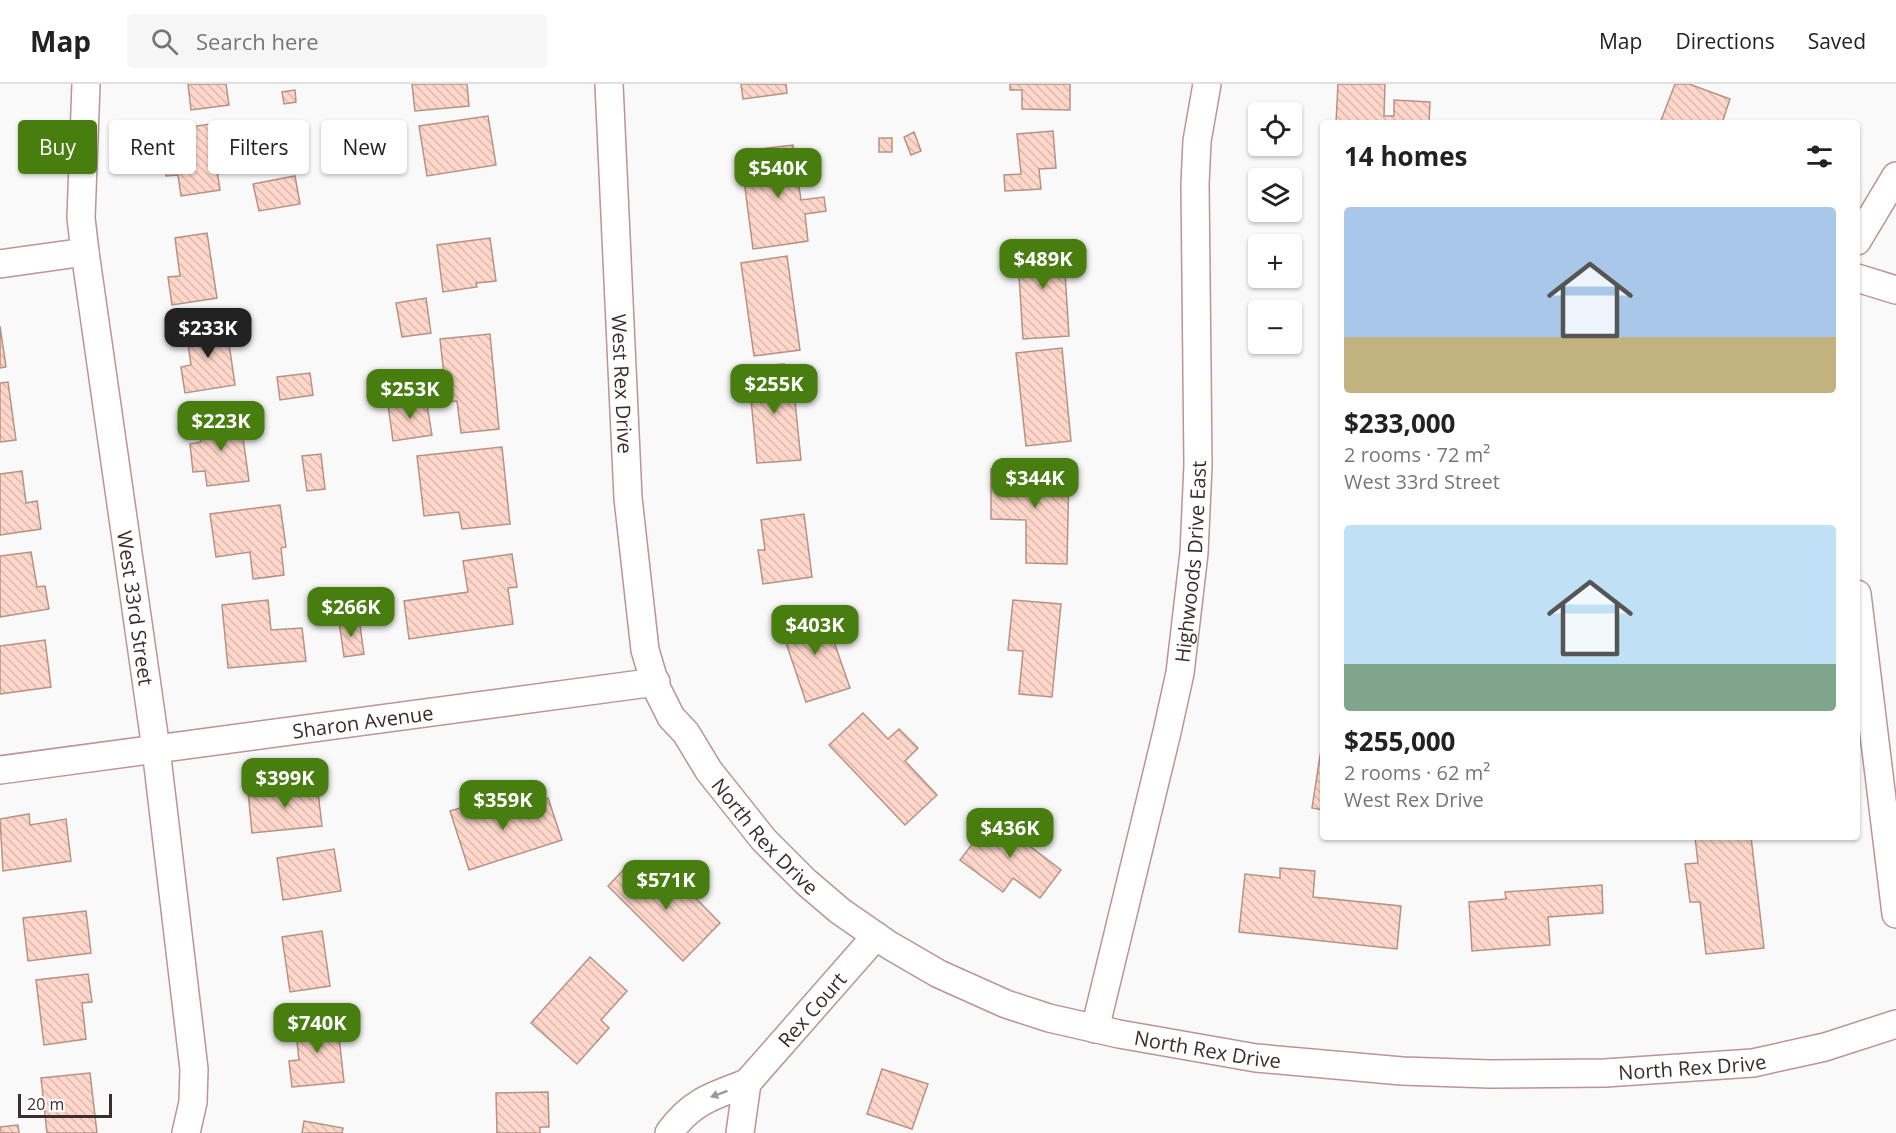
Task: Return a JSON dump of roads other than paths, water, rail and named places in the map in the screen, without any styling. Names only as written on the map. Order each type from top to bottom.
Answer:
[{"type":"street","name":"West 33rd Street","points":[[86,84],[81,218],[156,749],[194,1069],[193,1102],[186,1133]]},
{"type":"street","name":"West Rex Drive","points":[[609,84],[628,498],[645,650],[656,682]]},
{"type":"street","name":"Highwoods Drive East","points":[[1095,1029],[1180,673],[1192,574],[1198,465],[1195,184],[1197,141],[1207,84]]},
{"type":"street","points":[[1860,236],[1896,176]]},
{"type":"street","points":[[0,264],[85,252]]},
{"type":"street","points":[[1860,279],[1896,290]]},
{"type":"street","points":[[1860,619],[1896,914]]},
{"type":"street","name":"Sharon Avenue","points":[[0,770],[656,682]]},
{"type":"street","name":"North Rex Drive","points":[[656,682],[672,717],[686,733],[697,754],[726,795],[764,840],[835,907],[876,936],[939,974],[980,993],[1049,1018],[1216,1052],[1314,1064],[1430,1073],[1532,1074],[1694,1069],[1753,1063],[1825,1047],[1896,1024]]},
{"type":"street","name":"Rex Court","points":[[669,1133],[682,1114],[703,1100],[747,1083],[876,936]]},
{"type":"street","points":[[740,1133],[747,1083]]}]
